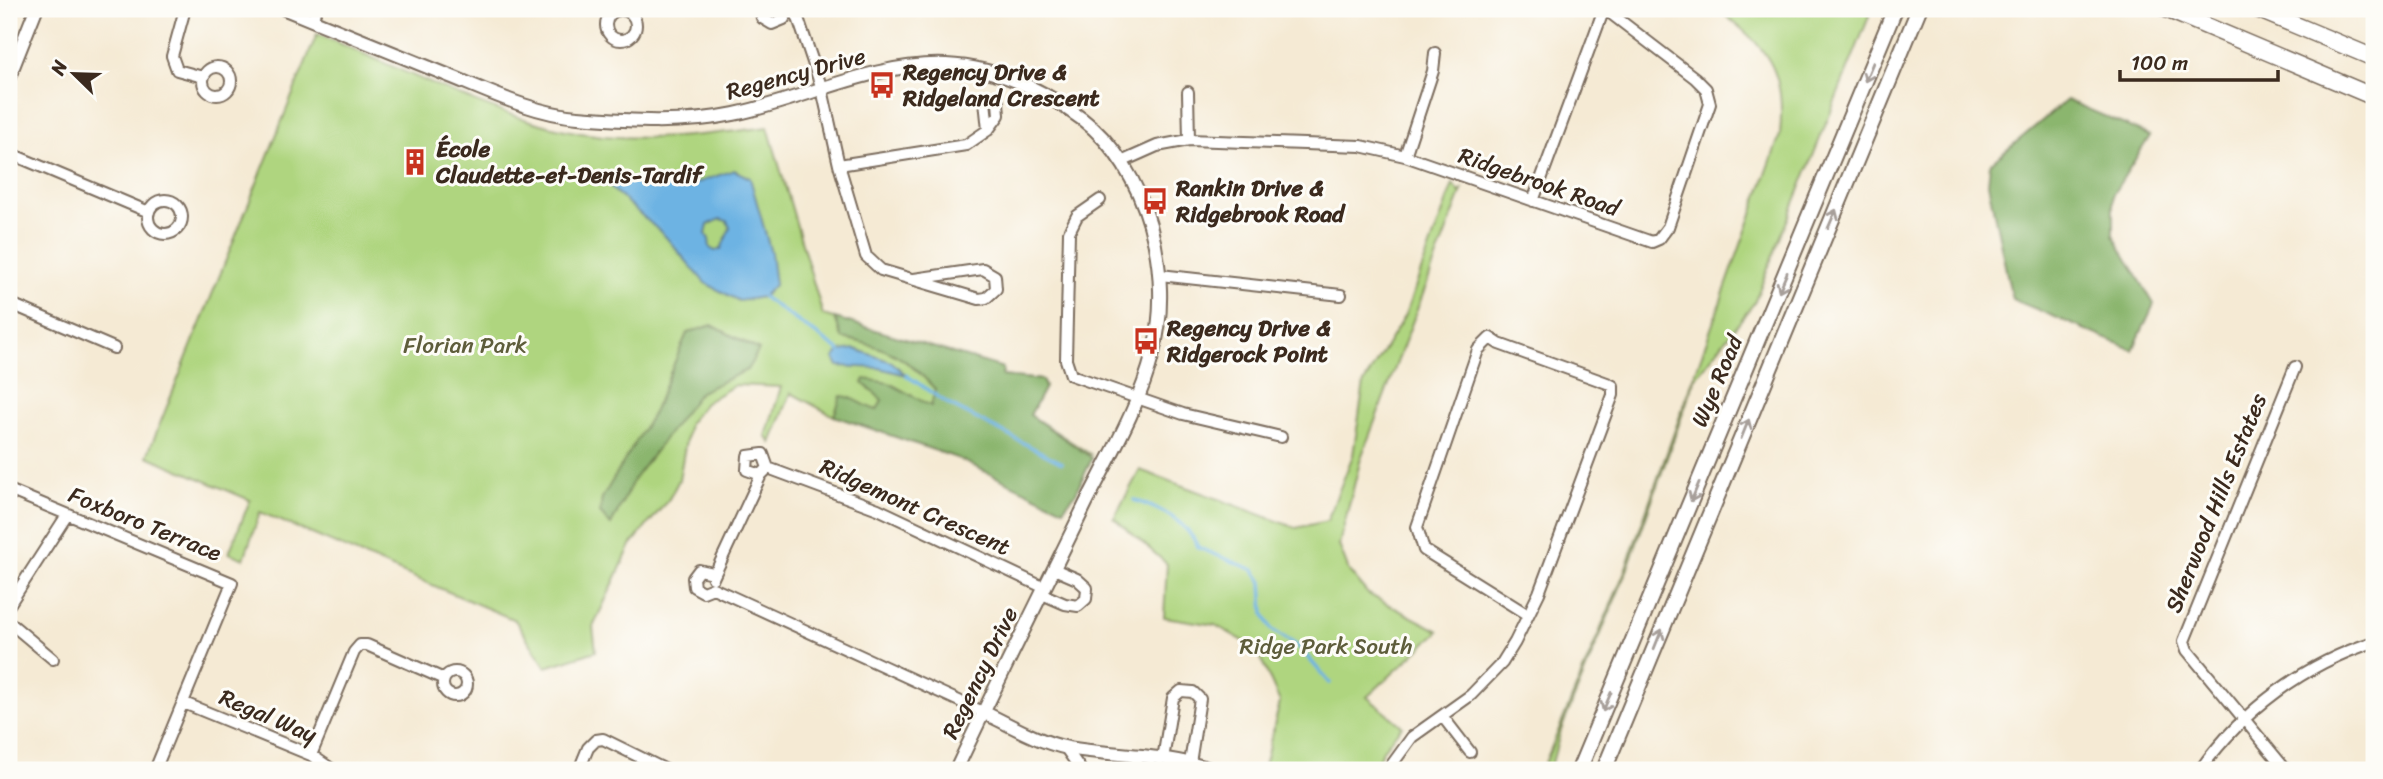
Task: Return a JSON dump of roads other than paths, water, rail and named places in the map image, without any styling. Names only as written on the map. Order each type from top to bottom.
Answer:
[{"type":"main road","name":"Wye Road","points":[[1579,770],[1895,9]]},
{"type":"main road","name":"Wye Road","points":[[1604,770],[1919,9]]},
{"type":"main road","points":[[2166,9],[2374,97]]},
{"type":"main road","points":[[2257,9],[2374,58]]},
{"type":"street","points":[[9,77],[36,9]]},
{"type":"street","points":[[184,9],[172,56],[177,69],[203,77]]},
{"type":"street","name":"Regency Drive","points":[[285,9],[314,14],[512,101],[573,117],[654,123],[733,114],[904,68],[946,65],[987,71],[1024,83],[1068,109],[1097,131],[1121,162],[1143,206],[1160,275],[1153,354],[1136,399],[956,770]]},
{"type":"street","points":[[760,9],[762,18],[772,24],[784,19],[786,9]]},
{"type":"street","points":[[795,9],[822,89],[839,165],[866,256],[881,270],[979,299],[986,298],[996,289],[995,276],[983,269],[914,279]]},
{"type":"street","points":[[1533,201],[1605,9]]},
{"type":"street","name":"Ridgebrook Road","points":[[1121,162],[1157,146],[1189,140],[1361,146],[1405,156],[1645,241],[1659,239],[1668,227],[1710,104],[1709,95],[1695,78],[1605,9]]},
{"type":"street","points":[[1405,156],[1433,71],[1435,53]]},
{"type":"street","points":[[1188,92],[1189,140]]},
{"type":"street","points":[[839,165],[967,145],[988,130]]},
{"type":"street","points":[[9,153],[149,212]]},
{"type":"street","points":[[1100,200],[1077,216],[1069,232],[1068,368],[1071,375],[1183,414],[1281,438]]},
{"type":"street","points":[[1160,275],[1341,295]]},
{"type":"street","points":[[9,303],[114,348]]},
{"type":"street","points":[[1388,770],[1412,737],[1471,695],[1502,663],[1528,615],[1610,406],[1613,386],[1490,338],[1478,350],[1417,527],[1418,539],[1424,550],[1528,615]]},
{"type":"street","name":"Sherwood Hills Estates","points":[[2286,770],[2187,650],[2183,640],[2295,367]]},
{"type":"street","name":"Ridgemont Crescent","points":[[713,588],[713,573],[764,471],[878,509],[1043,591]]},
{"type":"street","name":"Foxboro Terrace","points":[[9,490],[232,583],[155,770]]},
{"type":"street","points":[[9,605],[67,515]]},
{"type":"street","name":"Regency Drive","points":[[1043,591],[1065,604],[1078,606],[1086,599],[1087,588],[1077,579],[1054,569]]},
{"type":"street","name":"Ridgemont Crescent","points":[[713,573],[699,570],[692,581],[699,591],[713,588],[983,712]]},
{"type":"street","points":[[9,622],[53,659]]},
{"type":"street","points":[[2200,770],[2243,719],[2314,668],[2374,642]]},
{"type":"street","points":[[311,755],[354,652],[360,645],[367,645],[444,679]]},
{"type":"street","points":[[1163,759],[1173,698],[1181,691],[1193,692],[1200,699],[1189,763]]},
{"type":"street","name":"Regal Way","points":[[184,703],[311,755],[333,770]]},
{"type":"street","points":[[983,712],[1036,737],[1065,747],[1189,763],[1213,770]]},
{"type":"street","points":[[1443,717],[1470,752]]},
{"type":"street","points":[[579,770],[588,748],[596,740],[603,739],[666,770]]},
{"type":"street","points":[[1065,747],[1081,770]]},
{"type":"street","points":[[1135,770],[1138,756]]},
{"type":"water","points":[[734,170],[750,178],[771,253],[775,284],[763,297],[739,301],[705,283],[665,236],[611,188],[612,180],[658,178],[682,188]],"holes":[[[720,219],[727,221],[730,228],[721,249],[715,251],[710,248],[706,234],[708,225]]]},
{"type":"water","points":[[855,349],[892,362],[906,375],[879,368],[838,366],[834,358],[840,351]]},
{"type":"waterway","points":[[763,297],[840,351]]},
{"type":"waterway","points":[[906,375],[950,405],[1062,463]]},
{"type":"waterway","points":[[1134,500],[1172,517],[1187,530],[1199,548],[1254,570],[1262,582],[1264,614],[1272,630],[1298,646],[1330,683]]},
{"type":"place","name":"Regency Drive & Ridgeland Crescent","points":[[882,85]]},
{"type":"place","name":"École Claudette-et-Denis-Tardif","points":[[415,162]]},
{"type":"place","name":"Rankin Drive & Ridgebrook Road","points":[[1155,201]]},
{"type":"place","name":"Regency Drive & Ridgerock Point","points":[[1146,341]]},
{"type":"park label","name":"Florian Park","points":[[465,345]]},
{"type":"park label","name":"Ridge Park South","points":[[1326,646]]}]
